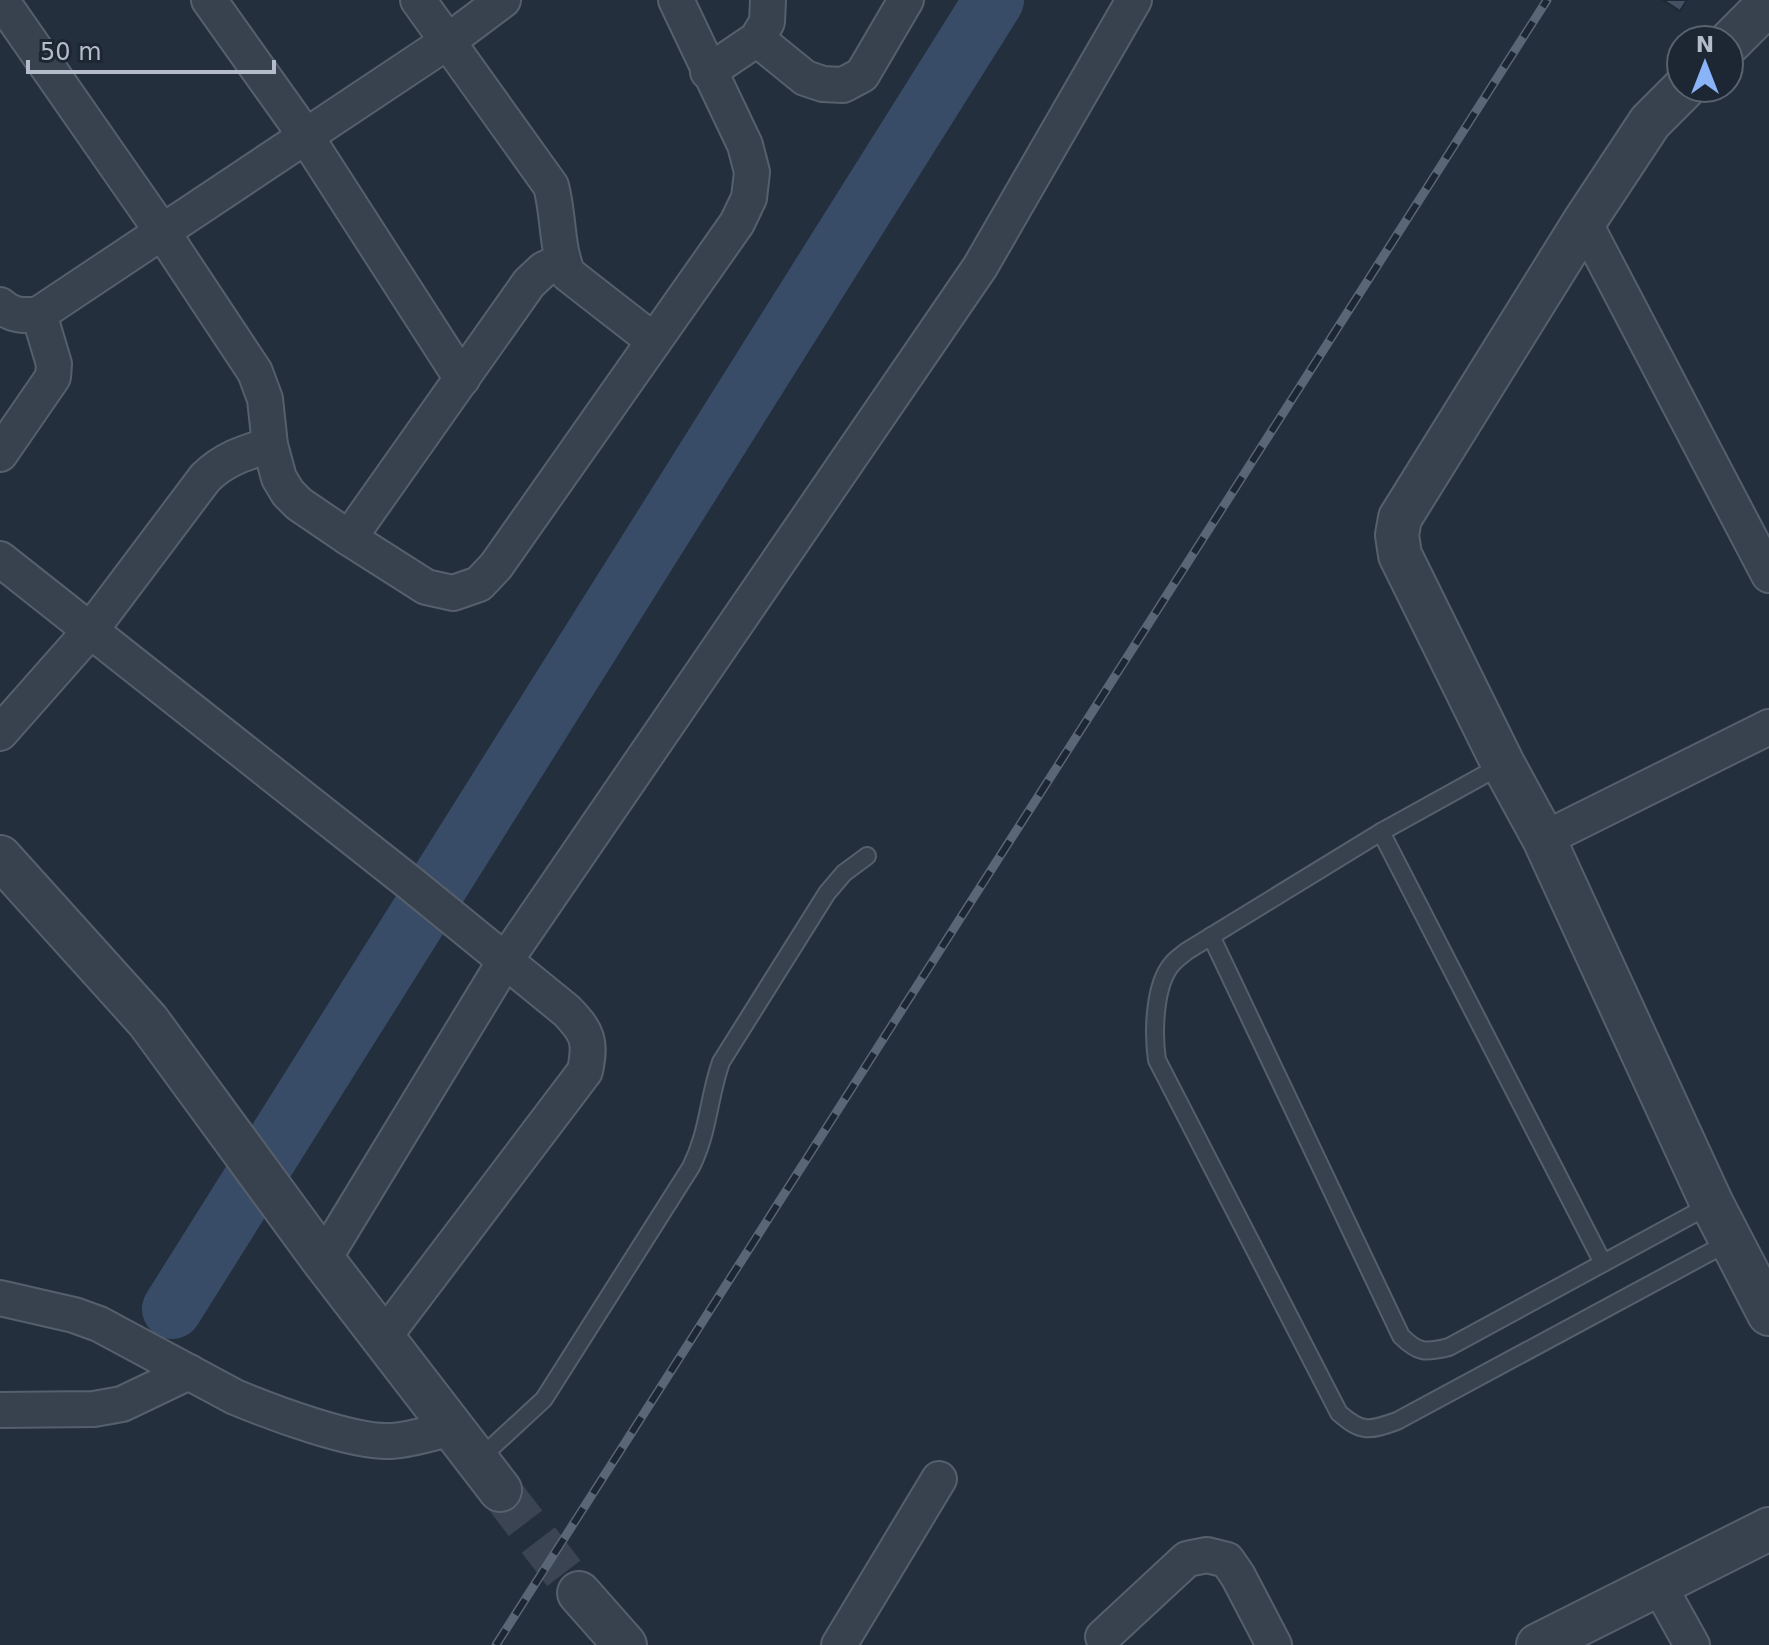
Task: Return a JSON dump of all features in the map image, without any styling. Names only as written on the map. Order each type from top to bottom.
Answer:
[{"type":"street","points":[[1,0],[161,230],[255,372],[265,399],[270,445],[279,478],[288,493],[299,504],[426,587],[453,593],[479,584],[496,566],[737,223],[749,198],[752,172],[745,145],[676,0]]},
{"type":"street","points":[[209,0],[305,135],[462,379]]},
{"type":"street","points":[[418,0],[551,186],[556,203],[562,261],[568,274],[654,341]]},
{"type":"street","points":[[0,305],[8,312],[23,316],[39,314],[447,42],[503,0]]},
{"type":"street","points":[[708,72],[757,39],[767,22],[768,0]]},
{"type":"street","points":[[757,39],[805,78],[823,84],[843,85],[862,75],[906,0]]},
{"type":"street","points":[[323,1260],[505,961],[980,267],[1134,0]]},
{"type":"street","points":[[1745,30],[1766,14]]},
{"type":"street","points":[[1668,104],[1650,122],[1584,222],[1400,518],[1397,535],[1400,555],[1503,764],[1544,839],[1712,1204],[1769,1314]]},
{"type":"street","points":[[1584,222],[1769,575]]},
{"type":"street","points":[[349,538],[529,283],[544,269],[562,261]]},
{"type":"street","points":[[0,454],[53,377],[54,364],[39,314]]},
{"type":"street","points":[[1,732],[90,631],[205,478],[219,464],[234,456],[270,445]]},
{"type":"street","points":[[0,559],[410,883],[567,1011],[584,1029],[590,1048],[585,1071],[383,1338]]},
{"type":"street","points":[[1544,839],[1769,727]]},
{"type":"street","points":[[0,857],[148,1021],[323,1260],[488,1476]]},
{"type":"street","points":[[0,1298],[99,1324],[258,1406],[365,1440],[392,1441],[452,1428]]},
{"type":"street","points":[[0,1410],[94,1409],[122,1404],[189,1372]]},
{"type":"street","points":[[839,1645],[939,1479]]},
{"type":"street","points":[[1538,1645],[1769,1529]]},
{"type":"street","points":[[1103,1637],[1187,1559],[1207,1555],[1227,1560],[1274,1645]]},
{"type":"street","points":[[1658,1584],[1692,1645]]},
{"type":"street","points":[[579,1593],[625,1645]]},
{"type":"lane","points":[[1503,764],[1381,832],[1211,936],[1172,964],[1162,981],[1154,1036],[1157,1060],[1339,1413],[1355,1427],[1376,1428],[1397,1421],[1731,1241]]},
{"type":"lane","points":[[1381,832],[1603,1263]]},
{"type":"lane","points":[[488,1476],[576,1351],[697,1155],[703,1143],[711,1091],[721,1062],[827,893],[844,873],[867,856]]},
{"type":"lane","points":[[1211,936],[1401,1336],[1413,1348],[1430,1352],[1449,1347],[1712,1204]]},
{"type":"building","points":[[1663,0],[1687,0],[1680,11]]},
{"type":"waterway","points":[[172,1309],[994,0]]},
{"type":"tunnel","points":[[500,1490],[579,1593]]},
{"type":"railway","points":[[496,1645],[1547,0]]}]
